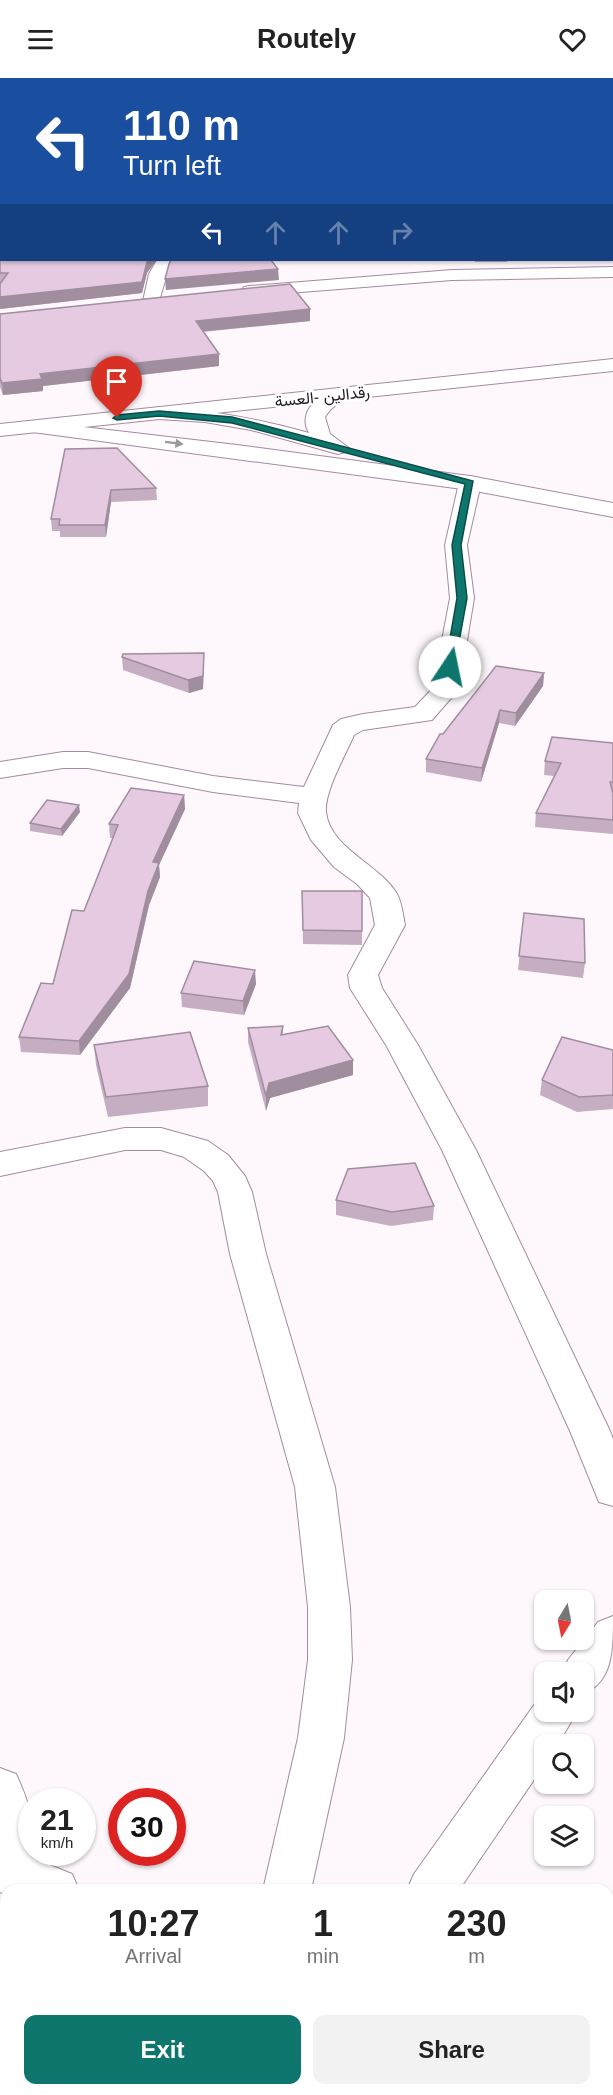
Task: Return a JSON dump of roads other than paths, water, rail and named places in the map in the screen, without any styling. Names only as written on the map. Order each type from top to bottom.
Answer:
[{"type":"street","points":[[152,301],[158,274],[165,261]]},
{"type":"street","points":[[527,273],[558,261]]},
{"type":"street","points":[[233,293],[311,278],[452,267],[527,273],[613,272]]},
{"type":"street","points":[[131,303],[175,299]]},
{"type":"street","name":"رقدالين -العسة","points":[[32,427],[613,365]]},
{"type":"street","points":[[330,446],[318,434],[316,413],[326,401],[339,394]]},
{"type":"street","points":[[159,413],[243,422],[470,483]]},
{"type":"street","points":[[0,430],[32,427],[237,451],[470,483],[613,510]]},
{"type":"street","points":[[470,483],[456,545],[462,598],[446,689],[423,714],[363,722],[350,725],[342,731],[314,797],[312,813],[321,834],[344,861],[367,878],[384,896],[390,925],[363,975],[366,988],[402,1045],[459,1150],[590,1431],[613,1490]]},
{"type":"street","points":[[0,770],[63,760],[88,760],[213,784],[314,797]]},
{"type":"street","points":[[0,1164],[125,1139],[161,1140],[196,1149],[216,1163],[228,1176],[235,1192],[248,1254],[315,1487],[329,1607],[330,1660],[321,1738],[288,1884]]},
{"type":"street","points":[[593,1662],[613,1635]]},
{"type":"street","points":[[435,1884],[548,1722]]},
{"type":"street","points":[[0,1789],[18,1841],[26,1879]]}]
